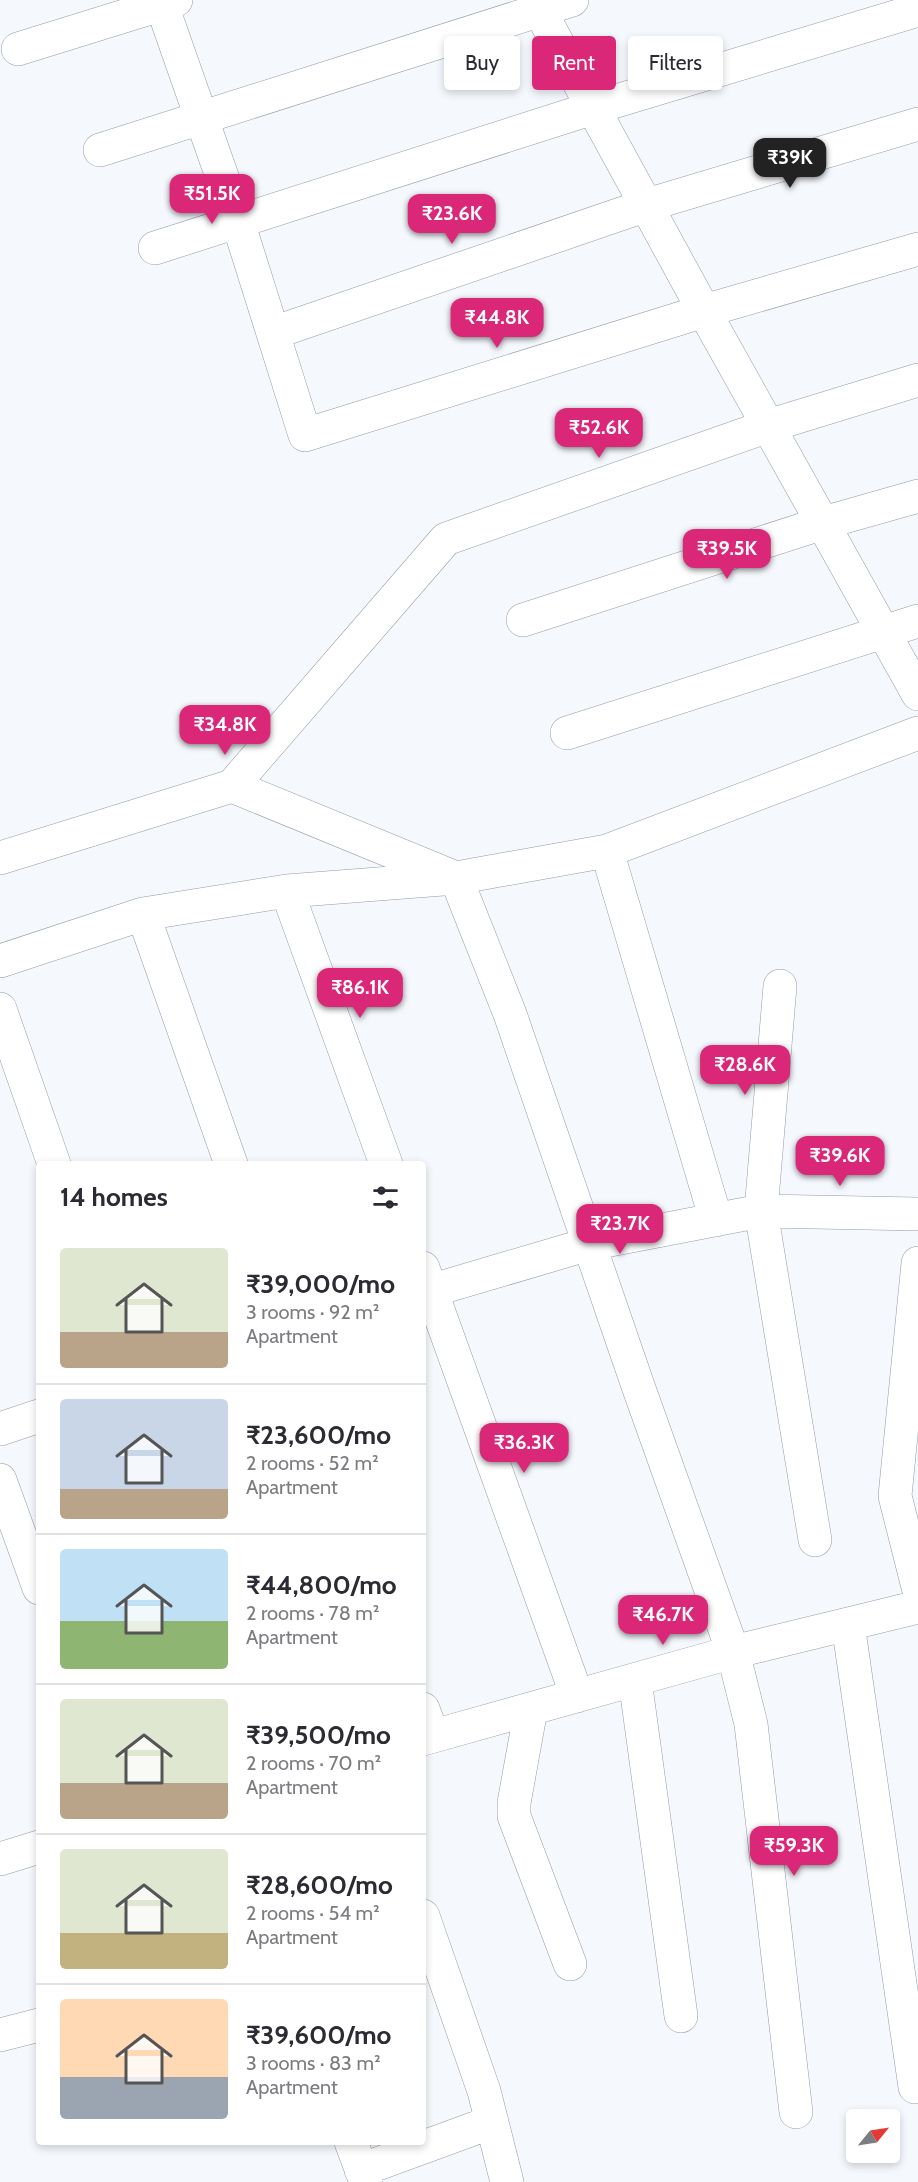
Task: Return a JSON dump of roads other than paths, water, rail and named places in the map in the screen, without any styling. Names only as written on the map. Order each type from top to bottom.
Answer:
[{"type":"street","points":[[100,150],[537,5],[572,0]]},
{"type":"street","points":[[18,49],[166,2],[305,435],[704,311],[918,249]]},
{"type":"street","points":[[537,5],[704,311],[918,694]]},
{"type":"street","points":[[155,248],[593,108],[918,10]]},
{"type":"street","points":[[273,333],[647,206],[918,124]]},
{"type":"street","points":[[0,858],[232,786],[446,539],[768,426],[918,380]]},
{"type":"street","points":[[523,620],[822,523],[918,496]]},
{"type":"street","points":[[567,733],[918,621]]},
{"type":"street","points":[[0,961],[142,915],[287,891],[456,878],[607,851],[918,733]]},
{"type":"street","points":[[232,786],[456,878],[510,1014],[733,1652],[751,1725],[796,2112]]},
{"type":"street","points":[[607,851],[716,1220]]},
{"type":"street","points":[[287,891],[385,1161]]},
{"type":"street","points":[[142,915],[230,1161]]},
{"type":"street","points":[[780,986],[761,1210],[815,1540]]},
{"type":"street","points":[[0,1010],[53,1161]]},
{"type":"street","points":[[577,1696],[426,1284],[589,1244],[761,1210],[918,1214]]},
{"type":"street","points":[[918,1263],[895,1496],[918,1587]]},
{"type":"street","points":[[0,1429],[36,1417]]},
{"type":"street","points":[[0,1480],[36,1580]]},
{"type":"street","points":[[426,1728],[531,1709],[733,1652],[918,1607]]},
{"type":"street","points":[[848,1624],[915,2087]]},
{"type":"street","points":[[635,1680],[681,2016]]},
{"type":"street","points":[[531,1709],[513,1803],[514,1816],[570,1964]]},
{"type":"street","points":[[0,1859],[36,1848]]},
{"type":"street","points":[[426,1925],[484,2091],[507,2182]]},
{"type":"street","points":[[0,2035],[36,2026]]},
{"type":"street","points":[[426,2144],[492,2122]]},
{"type":"street","points":[[360,2165],[421,2145]]}]
